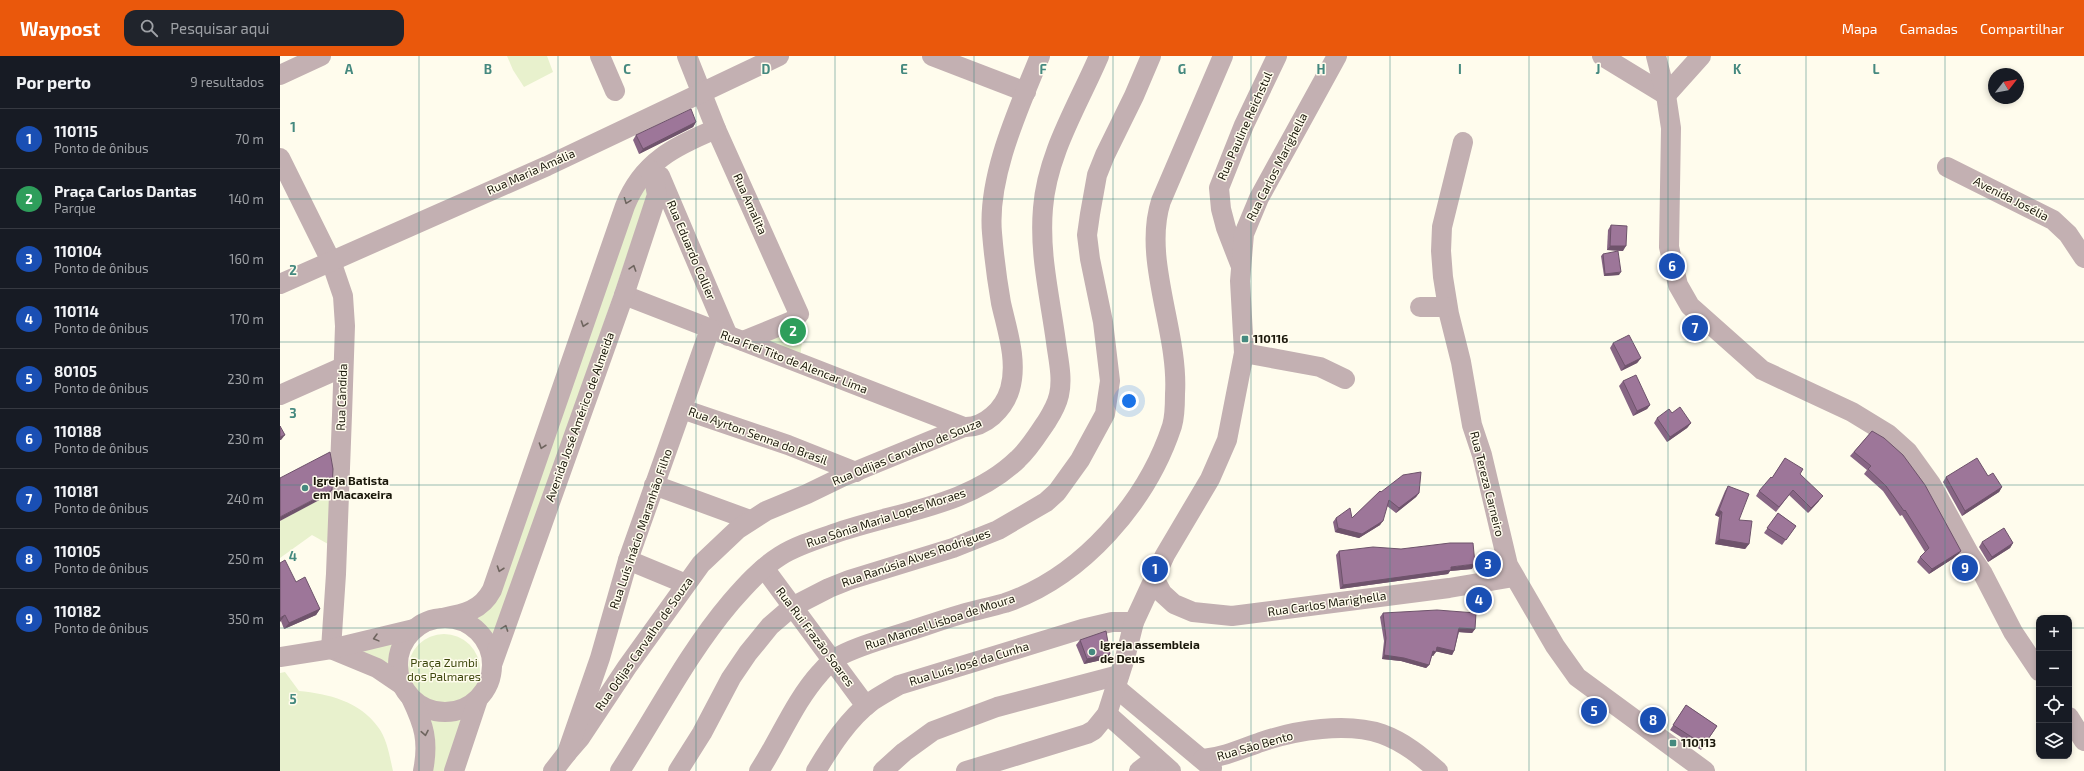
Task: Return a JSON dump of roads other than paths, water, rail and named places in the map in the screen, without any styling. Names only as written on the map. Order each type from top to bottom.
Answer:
[{"type":"street","points":[[280,75],[321,56]]},
{"type":"street","points":[[600,56],[615,91]]},
{"type":"street","name":"Rua Amalita","points":[[686,56],[716,129],[799,315],[788,323],[727,335]]},
{"type":"street","name":"Rua Maria Amália","points":[[280,284],[547,166],[780,56]]},
{"type":"street","points":[[932,56],[1026,92]]},
{"type":"street","name":"Rua Odijas Carvalho de Souza","points":[[567,753],[686,584],[712,552],[750,520],[766,511],[964,427],[979,425],[987,420],[1002,406],[1010,389],[1012,360],[996,273],[992,221],[997,174],[1040,56]]},
{"type":"street","name":"Rua Sônia Maria Lopes Moraes","points":[[620,771],[688,661],[717,619],[742,589],[764,568],[798,546],[858,525],[928,506],[977,488],[1005,471],[1021,457],[1048,419],[1056,405],[1060,386],[1059,362],[1044,265],[1042,240],[1045,191],[1050,168],[1057,147],[1099,56]]},
{"type":"street","name":"Rua Ranúsia Alves Rodrigues","points":[[678,771],[702,733],[731,678],[748,653],[770,626],[792,607],[829,588],[849,580],[953,548],[998,530],[1046,502],[1057,492],[1080,460],[1105,414],[1110,381],[1103,322],[1090,259],[1087,235],[1090,214],[1097,175],[1151,56]]},
{"type":"street","name":"Rua Manoel Lisboa de Moura","points":[[759,771],[801,698],[832,660],[868,644],[1004,603],[1026,594],[1076,564],[1092,550],[1129,508],[1143,489],[1173,424],[1176,383],[1174,352],[1155,239],[1156,216],[1160,201],[1223,56]]},
{"type":"street","name":"Rua Pauline Reichstul","points":[[1240,266],[1226,228],[1221,209],[1219,188],[1244,125],[1277,56]]},
{"type":"street","name":"Rua Carlos Marighella","points":[[1107,714],[1134,622],[1144,598],[1176,535],[1210,479],[1222,454],[1229,431],[1244,354],[1240,301],[1240,266],[1244,234],[1256,205],[1337,56]]},
{"type":"street","points":[[1602,56],[1666,95]]},
{"type":"street","points":[[1656,56],[1666,95],[1671,128],[1669,248],[1678,284],[1690,306],[1762,370],[1852,412],[1888,434],[1908,452],[1932,484],[1970,555],[1983,574],[2013,632],[2036,666]]},
{"type":"street","points":[[1666,95],[1701,56]]},
{"type":"street","name":"Avenida José Américo de Almeida","points":[[442,618],[468,612],[477,608],[488,598],[492,590],[625,206],[633,187],[651,166],[676,147],[716,129]]},
{"type":"street","name":"Rua Tereza Carneiro","points":[[1463,142],[1442,227],[1441,251],[1447,307],[1461,362],[1472,425],[1482,455],[1503,545],[1514,577],[1536,612],[1564,662],[1577,677],[1705,771]]},
{"type":"street","name":"Rua Cândida","points":[[280,158],[331,261],[343,296],[345,326],[336,574],[331,649]]},
{"type":"street","name":"Avenida José Américo de Almeida","points":[[492,665],[624,295],[657,195],[651,166]]},
{"type":"street","name":"Rua Eduardo Collier","points":[[651,166],[727,335]]},
{"type":"street","name":"Avenida Josélia","points":[[1947,167],[2054,220],[2068,234],[2084,258]]},
{"type":"street","name":"Rua Frei Tito de Alencar Lima","points":[[624,295],[964,427]]},
{"type":"street","points":[[1420,307],[1447,307]]},
{"type":"street","name":"Rua Luís Inácio Maranhão Filho","points":[[553,771],[567,753],[600,658],[628,560],[682,409],[727,335]]},
{"type":"street","points":[[1244,354],[1320,367],[1345,379]]},
{"type":"street","points":[[280,395],[343,367]]},
{"type":"street","name":"Rua Ayrton Senna do Brasil","points":[[682,409],[788,445],[856,472]]},
{"type":"street","points":[[654,485],[750,520]]},
{"type":"street","points":[[628,560],[686,584]]},
{"type":"street","name":"Rua Rui Frazão Soares","points":[[764,568],[866,706]]},
{"type":"street","name":"Rua Carlos Marighella","points":[[1154,578],[1162,593],[1174,604],[1198,613],[1232,616],[1449,588],[1514,577]]},
{"type":"street","points":[[280,657],[331,649],[414,629],[427,622],[442,618],[454,619],[465,623],[476,630],[484,640],[490,652],[492,665],[486,689],[478,699],[457,711],[445,712],[427,708],[377,668],[331,649]]},
{"type":"street","name":"Rua Luís José da Cunha","points":[[816,771],[841,732],[866,706],[899,685],[1082,629],[1112,622],[1134,622]]},
{"type":"street","points":[[414,629],[405,641],[399,655],[398,670],[422,722],[425,734],[426,745],[423,771]]},
{"type":"street","points":[[600,658],[627,667]]},
{"type":"street","points":[[883,771],[904,752],[933,731],[997,707],[1117,681],[1209,765]]},
{"type":"street","points":[[454,771],[478,699]]},
{"type":"street","points":[[966,771],[1087,734],[1094,730],[1107,714],[1171,771]]},
{"type":"street","points":[[2072,722],[2084,741]]},
{"type":"street","name":"Rua São Bento","points":[[1209,765],[1260,742],[1288,735],[1337,728],[1373,732],[1395,740],[1416,752],[1438,771]]},
{"type":"street","points":[[1139,771],[1156,758]]},
{"type":"place","name":"110188","points":[[1672,266]]},
{"type":"place","name":"110181","points":[[1695,328]]},
{"type":"place","name":"Praça Carlos Dantas","points":[[793,331]]},
{"type":"place","name":"110116","points":[[1245,339]]},
{"type":"place","name":"Igreja Batista em Macaxeira","points":[[305,488]]},
{"type":"place","name":"110104","points":[[1488,564]]},
{"type":"place","name":"110182","points":[[1965,568]]},
{"type":"place","name":"110115","points":[[1155,569]]},
{"type":"place","name":"110114","points":[[1479,600]]},
{"type":"place","name":"igreja assembleia de Deus","points":[[1092,652]]},
{"type":"place","name":"80105","points":[[1594,711]]},
{"type":"place","name":"110105","points":[[1653,720]]},
{"type":"place","name":"110113","points":[[1673,743]]},
{"type":"park label","name":"Praça Zumbi dos Palmares","points":[[444,670]]}]
